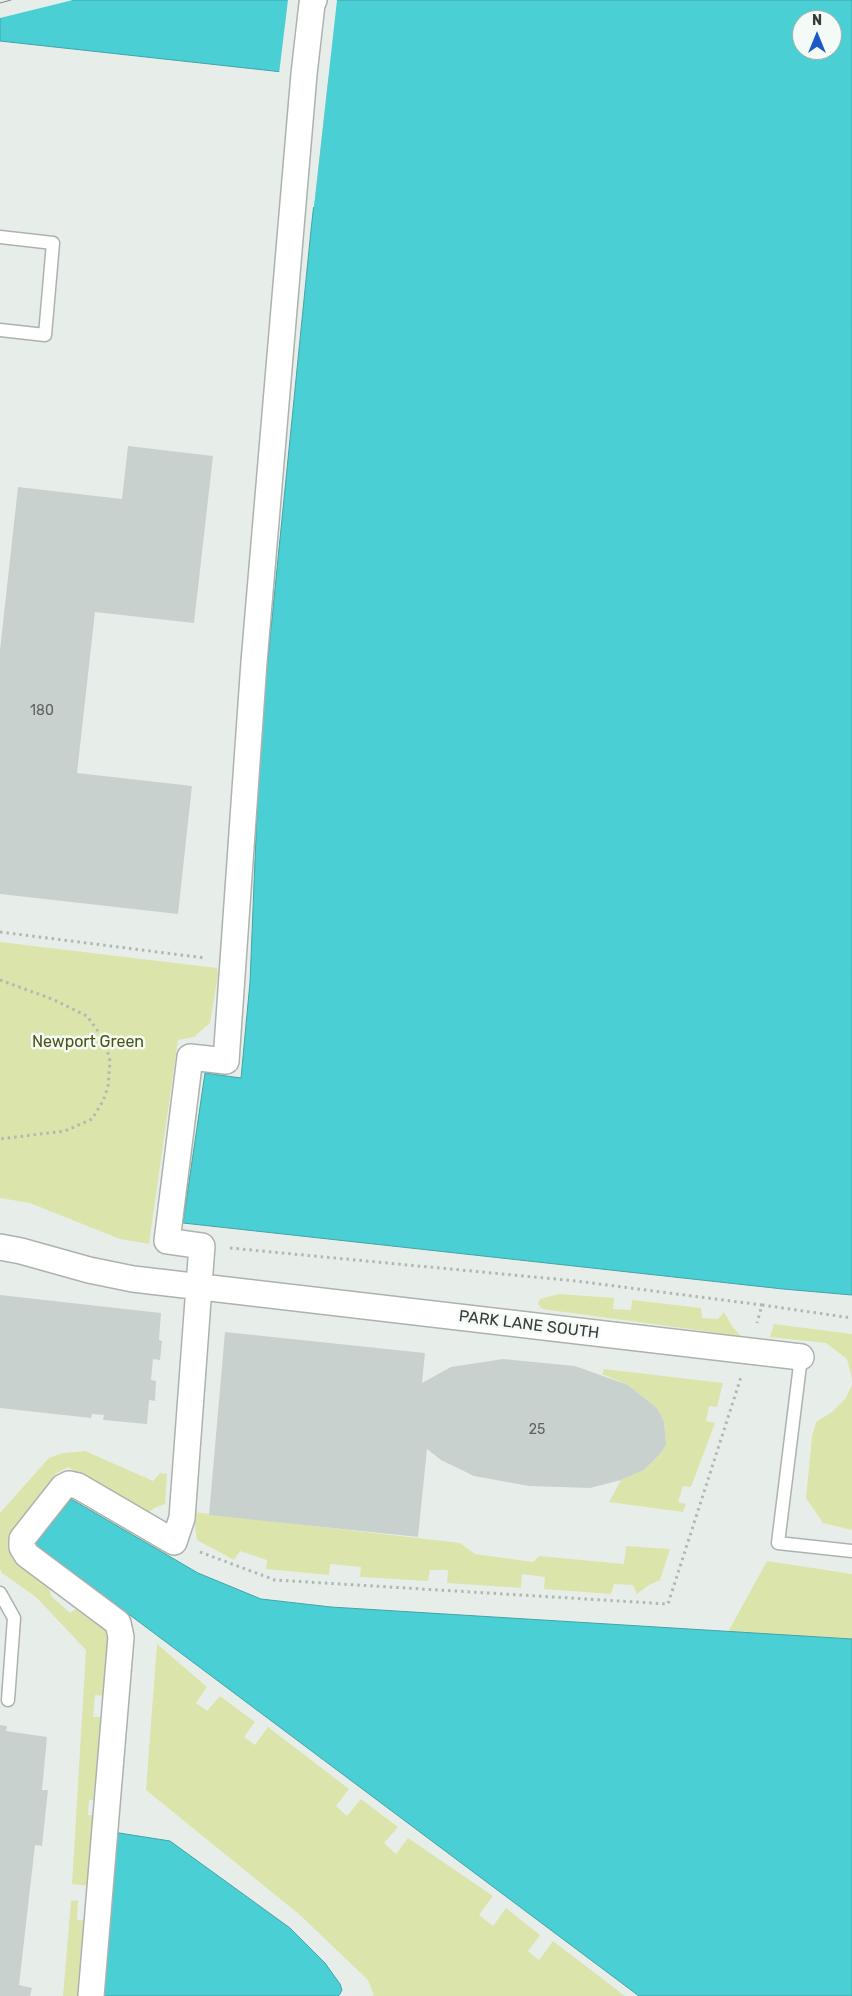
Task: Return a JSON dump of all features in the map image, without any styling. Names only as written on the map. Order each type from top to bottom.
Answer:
[{"type":"street","points":[[200,1272],[202,1246],[167,1241],[190,1057],[226,1060],[254,662],[304,74],[314,0]]},
{"type":"street","name":"PARK LANE SOUTH","points":[[0,1247],[21,1250],[89,1270],[133,1279],[801,1357]]},
{"type":"street","points":[[92,1996],[121,1637],[118,1623],[27,1555],[22,1547],[22,1539],[63,1487],[69,1484],[78,1486],[174,1542],[182,1518],[198,1300]]},
{"type":"lane","points":[[0,237],[53,243],[45,336],[0,330]]},
{"type":"lane","name":"PARK LANE SOUTH","points":[[801,1357],[778,1542],[852,1551]]},
{"type":"lane","points":[[0,1593],[14,1618],[8,1700]]},
{"type":"path","points":[[0,932],[234,962]]},
{"type":"path","points":[[0,980],[52,999],[87,1016],[105,1041],[110,1060],[108,1086],[103,1101],[92,1119],[65,1131],[0,1139]]},
{"type":"path","points":[[202,1246],[576,1281],[852,1318]]},
{"type":"path","points":[[174,1542],[275,1580],[668,1604],[762,1305]]},
{"type":"green space","name":"Newport Green","points":[[0,942],[217,968],[218,975],[210,1023],[194,1037],[178,1040],[149,1244],[120,1239],[30,1203],[0,1198]]},
{"type":"green space","points":[[559,1294],[614,1298],[613,1309],[631,1310],[632,1300],[701,1308],[702,1318],[718,1319],[724,1312],[732,1326],[741,1336],[542,1309],[538,1304],[540,1299]]},
{"type":"green space","points":[[774,1324],[852,1334],[852,1379],[847,1359],[826,1343],[770,1337]]},
{"type":"green space","points":[[604,1369],[723,1383],[717,1407],[709,1406],[706,1421],[715,1423],[691,1487],[683,1486],[678,1502],[686,1504],[683,1512],[609,1502],[621,1480],[644,1470],[666,1445],[664,1421],[657,1408],[628,1385],[602,1374]]},
{"type":"green space","points":[[852,1384],[852,1530],[823,1523],[806,1498],[812,1437],[816,1422],[832,1412],[846,1398]]},
{"type":"green space","points":[[85,1451],[153,1481],[160,1473],[167,1474],[165,1504],[154,1508],[146,1515],[68,1467],[57,1473],[14,1527],[10,1543],[17,1559],[49,1587],[51,1596],[70,1613],[79,1607],[108,1630],[104,1696],[95,1695],[93,1717],[104,1717],[96,1800],[89,1800],[88,1815],[95,1815],[91,1886],[72,1884],[86,1650],[36,1597],[2,1573],[0,1569],[0,1513],[49,1458],[63,1453]]},
{"type":"green space","points":[[193,1512],[460,1543],[475,1554],[533,1562],[539,1556],[624,1564],[626,1546],[670,1549],[660,1580],[637,1594],[633,1585],[614,1584],[611,1594],[544,1589],[545,1577],[522,1574],[521,1588],[447,1583],[448,1570],[430,1570],[428,1581],[360,1577],[361,1567],[330,1564],[329,1575],[266,1569],[267,1560],[240,1551],[234,1560],[197,1540]]},
{"type":"green space","points":[[767,1561],[852,1574],[852,1639],[728,1632]]},
{"type":"green space","points":[[157,1644],[207,1687],[196,1703],[207,1711],[220,1696],[255,1722],[244,1737],[255,1745],[268,1727],[349,1789],[336,1806],[347,1816],[361,1799],[398,1827],[384,1843],[396,1854],[408,1838],[493,1896],[479,1915],[493,1926],[506,1908],[540,1935],[528,1951],[539,1960],[553,1941],[625,1996],[374,1996],[368,1980],[300,1915],[146,1790]]},
{"type":"green space","points":[[78,1900],[77,1920],[87,1920],[81,1996],[63,1996],[71,1901]]},
{"type":"water","points":[[0,0],[852,0],[852,1295],[183,1223],[205,1073],[241,1078],[250,982],[260,738],[328,77],[0,41]]},
{"type":"water","points":[[71,1499],[198,1573],[261,1599],[331,1607],[852,1639],[852,1996],[639,1996],[35,1544]]},
{"type":"water","points":[[113,1832],[170,1841],[290,1928],[325,1963],[340,1984],[342,1990],[340,1994],[338,1996],[100,1996]]},
{"type":"pier","points":[[0,0],[73,0],[0,18]]},
{"type":"pier","points":[[288,0],[337,0],[314,207],[311,207],[325,79],[279,74]]},
{"type":"building","points":[[128,446],[213,456],[194,623],[95,612],[77,773],[192,786],[178,914],[0,894],[0,650],[18,487],[122,499]]},
{"type":"building","points":[[0,1295],[161,1313],[159,1340],[162,1341],[160,1360],[153,1359],[151,1380],[156,1381],[155,1401],[149,1400],[147,1424],[103,1420],[104,1415],[92,1414],[91,1418],[0,1408]]},
{"type":"building","points":[[225,1332],[425,1353],[422,1383],[451,1367],[503,1359],[575,1366],[628,1385],[657,1408],[664,1421],[666,1445],[644,1470],[621,1480],[590,1488],[529,1486],[474,1476],[441,1460],[427,1449],[418,1537],[209,1515]]},
{"type":"building","points":[[0,1725],[7,1726],[6,1731],[47,1737],[42,1790],[48,1790],[42,1846],[35,1845],[19,1985],[32,1988],[30,1996],[0,1996]]},
{"type":"tram line","points":[[0,3],[11,0]]}]
